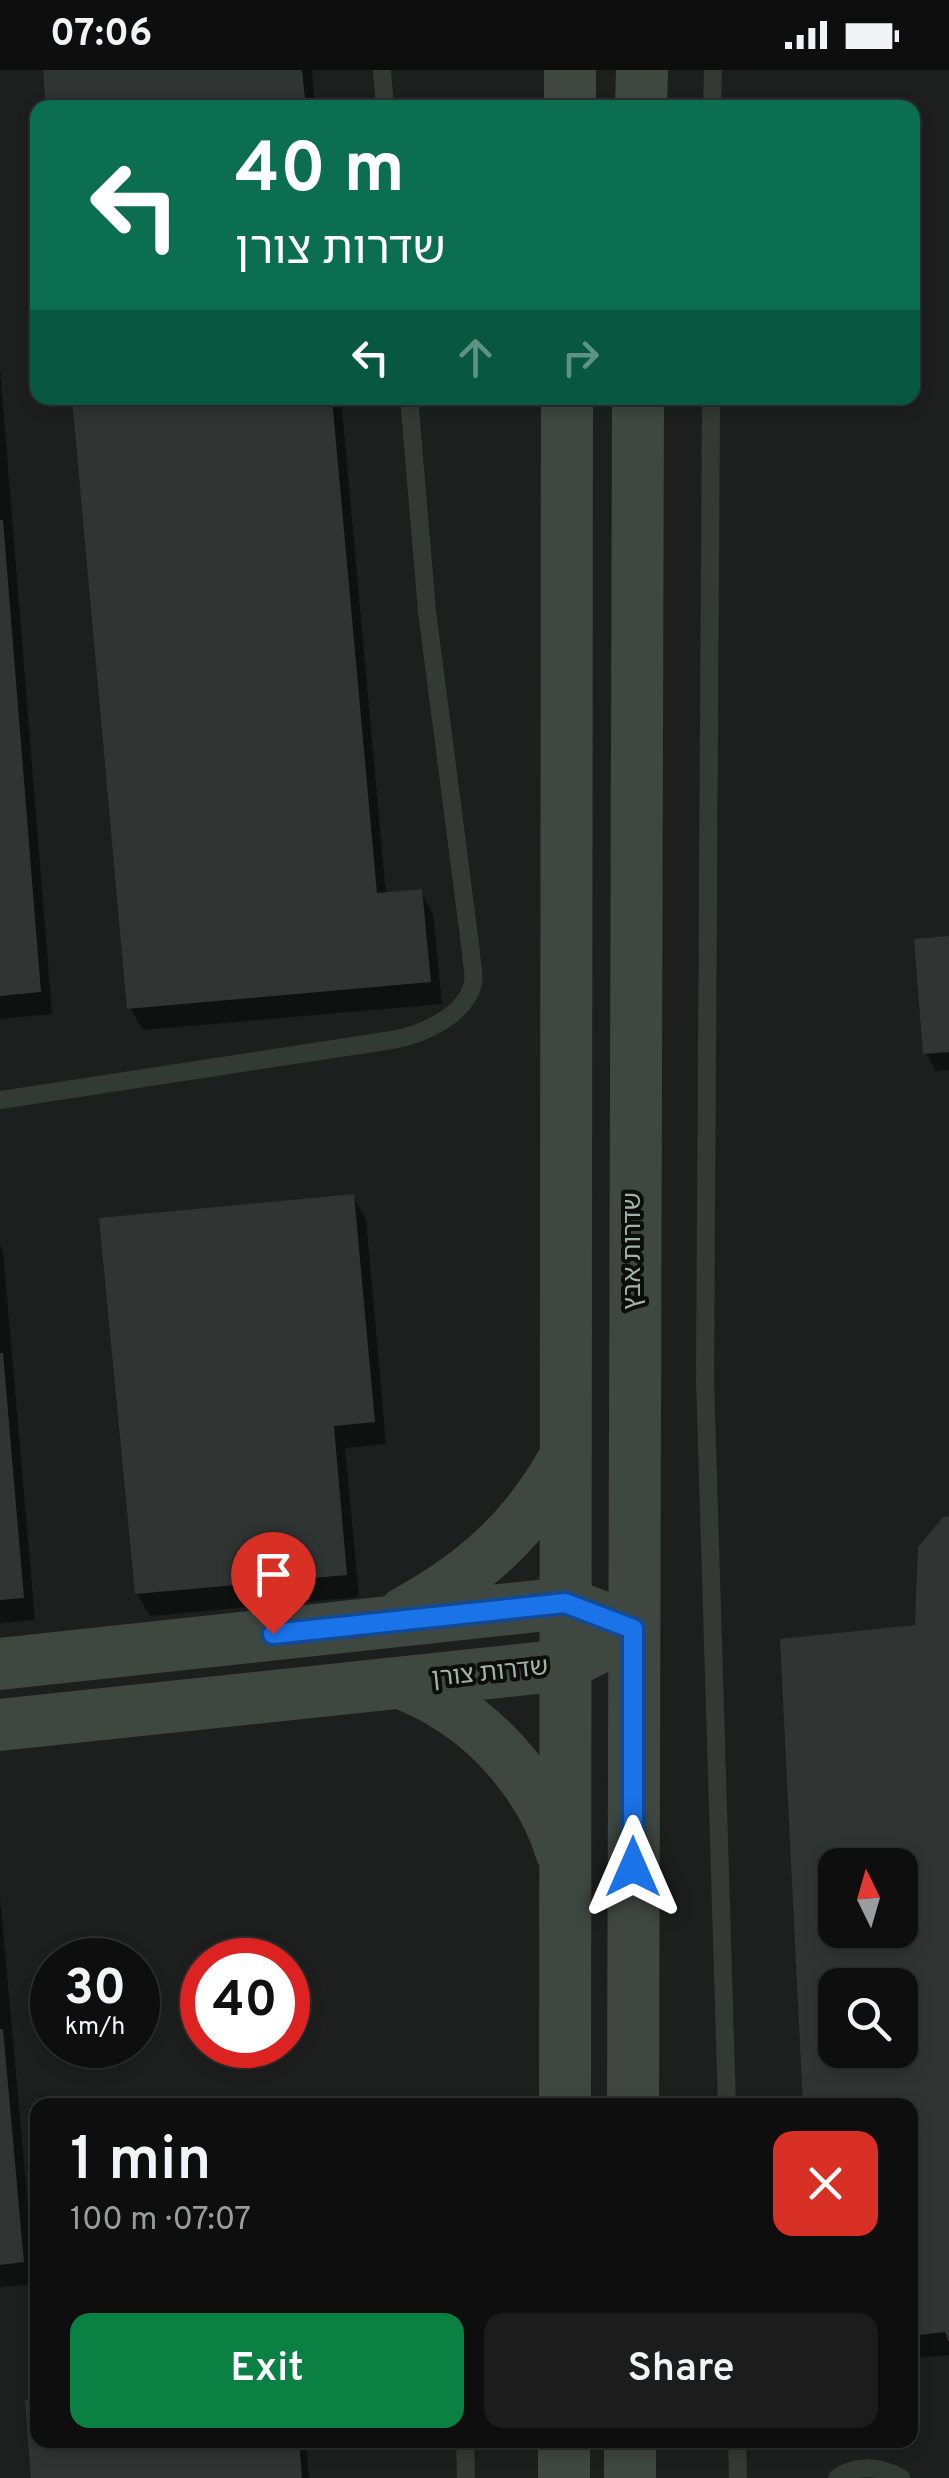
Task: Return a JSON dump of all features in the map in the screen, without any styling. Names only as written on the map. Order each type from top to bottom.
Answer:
[{"type":"street","points":[[641,100],[642,70]]},
{"type":"street","points":[[565,2098],[567,405]]},
{"type":"street","name":"שדרות אבץ","points":[[632,2098],[638,405]]},
{"type":"street","points":[[390,1622],[434,1597],[500,1546],[550,1486],[565,1457]]},
{"type":"street","points":[[0,1664],[565,1603],[633,1629]]},
{"type":"street","name":"שדרות צורן","points":[[0,1725],[564,1666],[633,1629]]},
{"type":"street","points":[[402,1683],[446,1705],[482,1733],[514,1766],[555,1832],[566,1867]]},
{"type":"street","points":[[564,2448],[564,2478]]},
{"type":"street","points":[[630,2448],[630,2478]]},
{"type":"lane","points":[[382,70],[384,100]]},
{"type":"lane","points":[[712,100],[713,70]]},
{"type":"lane","points":[[0,1100],[415,1036],[460,1006],[473,984],[427,611],[410,405]]},
{"type":"lane","points":[[711,405],[705,1379],[727,2098]]},
{"type":"lane","points":[[465,2448],[466,2478]]},
{"type":"lane","points":[[737,2448],[738,2478]]},
{"type":"lane","points":[[837,2478],[844,2472],[863,2468],[913,2478]]},
{"type":"shaded area","points":[[0,70],[949,70],[949,2478],[0,2478]]},
{"type":"building","points":[[43,70],[302,70],[305,100],[45,100]]},
{"type":"building","points":[[73,405],[333,405],[377,893],[422,889],[431,982],[127,1009]]},
{"type":"building","points":[[0,520],[41,992],[0,996]]},
{"type":"building","points":[[949,936],[949,1052],[923,1054],[914,939]]},
{"type":"building","points":[[354,1194],[375,1422],[334,1426],[347,1575],[135,1594],[99,1218]]},
{"type":"building","points":[[0,1353],[24,1598],[0,1600]]},
{"type":"building","points":[[949,1516],[949,2342],[945,2332],[918,2335],[918,2098],[803,2098],[780,1639],[915,1625],[918,1547],[943,1517]]},
{"type":"building","points":[[0,2029],[24,2262],[0,2265]]},
{"type":"building","points":[[25,2400],[30,2400],[30,2448],[300,2448],[302,2478],[31,2478]]},
{"type":"route","points":[[273,1634],[565,1603],[633,1629],[633,1867]]}]
